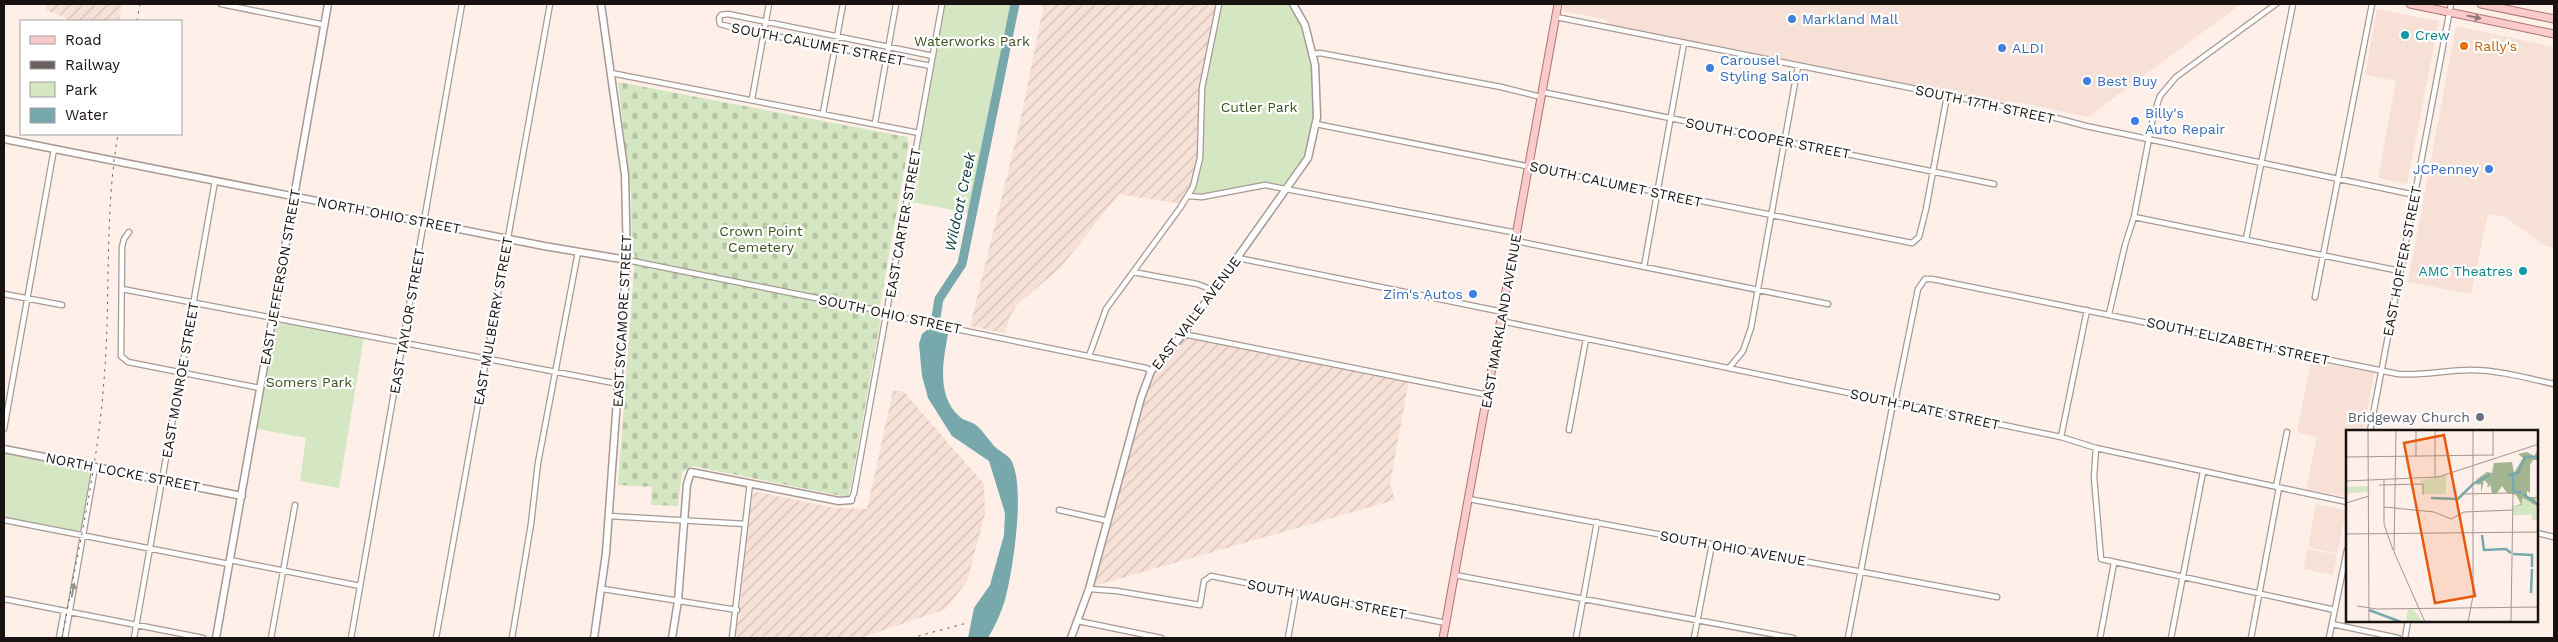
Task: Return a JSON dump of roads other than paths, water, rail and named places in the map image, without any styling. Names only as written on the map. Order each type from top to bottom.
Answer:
[{"type":"main road","name":"EAST MARKLAND AVENUE","points":[[1444,638],[1558,4]]},
{"type":"main road","points":[[2410,4],[2554,34]]},
{"type":"main road","points":[[2481,4],[2554,19]]},
{"type":"street","points":[[221,4],[245,6],[324,25]]},
{"type":"street","name":"EAST JEFFERSON STREET","points":[[216,638],[328,4]]},
{"type":"street","name":"EAST TAYLOR STREET","points":[[351,638],[404,344],[462,4]]},
{"type":"street","name":"EAST MULBERRY STREET","points":[[436,638],[550,4]]},
{"type":"street","name":"EAST SYCAMORE STREET","points":[[594,638],[603,589],[627,260],[625,175],[600,4]]},
{"type":"street","points":[[752,99],[769,4]]},
{"type":"street","points":[[823,113],[843,4]]},
{"type":"street","points":[[875,123],[896,4]]},
{"type":"street","name":"EAST CARTER STREET","points":[[850,500],[854,493],[942,4]]},
{"type":"street","points":[[1089,356],[1102,317],[1188,196],[1199,167],[1202,88],[1220,4]]},
{"type":"street","name":"EAST VAILE AVENUE","points":[[1071,638],[1089,589],[1151,371],[1183,334],[1288,189],[1308,158],[1316,124],[1317,88],[1313,54],[1305,25],[1293,4]]},
{"type":"street","points":[[2109,314],[2125,245],[2134,217],[2158,100],[2166,86],[2176,77],[2276,4]]},
{"type":"street","points":[[2246,239],[2294,4]]},
{"type":"street","points":[[2315,297],[2372,4]]},
{"type":"street","name":"EAST HOFFER STREET","points":[[2370,430],[2451,4]]},
{"type":"street","name":"SOUTH CALUMET STREET","points":[[931,66],[720,24],[719,18],[721,15],[728,14],[933,56]]},
{"type":"street","name":"SOUTH 17TH STREET","points":[[1556,17],[2041,114],[2065,122],[2415,195]]},
{"type":"street","points":[[1644,267],[1684,43]]},
{"type":"street","name":"SOUTH COOPER STREET","points":[[1313,54],[1320,53],[1671,118],[1994,184]]},
{"type":"street","points":[[1729,368],[1747,342],[1772,216],[1798,66]]},
{"type":"street","points":[[611,73],[919,133]]},
{"type":"street","points":[[1933,171],[1947,96]]},
{"type":"street","name":"SOUTH CALUMET STREET","points":[[1316,124],[1908,243],[1916,241],[1924,218],[1933,171]]},
{"type":"street","name":"NORTH OHIO STREET","points":[[4,139],[627,260]]},
{"type":"street","points":[[4,429],[54,149]]},
{"type":"street","name":"EAST MONROE STREET","points":[[134,638],[215,181]]},
{"type":"street","points":[[1188,196],[1202,197],[1266,185],[1517,233]]},
{"type":"street","points":[[2134,217],[2400,271]]},
{"type":"street","points":[[129,232],[122,247],[119,349],[121,356],[128,362],[260,388]]},
{"type":"street","points":[[1516,241],[1828,304]]},
{"type":"street","points":[[512,638],[532,524],[538,463],[578,252]]},
{"type":"street","points":[[1238,258],[1503,312]]},
{"type":"street","name":"SOUTH OHIO STREET","points":[[627,260],[1146,368],[1151,371]]},
{"type":"street","points":[[1133,272],[1197,284],[1214,291]]},
{"type":"street","name":"SOUTH ELIZABETH STREET","points":[[1894,402],[1918,289],[1923,280],[1932,278],[2381,371],[2412,375],[2485,370],[2554,384]]},
{"type":"street","points":[[122,289],[619,384]]},
{"type":"street","points":[[4,294],[62,305]]},
{"type":"street","points":[[2061,436],[2087,310]]},
{"type":"street","name":"SOUTH PLATE STREET","points":[[1501,322],[2061,436],[2096,448],[2346,502]]},
{"type":"street","points":[[1183,334],[1488,395]]},
{"type":"street","points":[[1569,430],[1586,339]]},
{"type":"street","points":[[1848,638],[1894,402]]},
{"type":"street","points":[[2251,638],[2286,432]]},
{"type":"street","name":"NORTH LOCKE STREET","points":[[4,448],[242,496]]},
{"type":"street","points":[[2096,448],[2094,477],[2101,560],[2335,610]]},
{"type":"street","points":[[59,638],[83,535],[94,467]]},
{"type":"street","points":[[672,638],[678,600],[687,484],[691,472],[839,502],[850,500]]},
{"type":"street","points":[[2171,638],[2203,472]]},
{"type":"street","points":[[732,638],[737,610],[750,483]]},
{"type":"street","name":"SOUTH OHIO AVENUE","points":[[1469,499],[1997,597]]},
{"type":"street","points":[[270,638],[296,505]]},
{"type":"street","points":[[1060,510],[1108,521]]},
{"type":"street","points":[[609,516],[745,524]]},
{"type":"street","points":[[4,520],[360,586]]},
{"type":"street","points":[[1576,638],[1597,522]]},
{"type":"street","points":[[2538,533],[2554,537]]},
{"type":"street","points":[[1694,638],[1712,544]]},
{"type":"street","points":[[2329,638],[2346,555]]},
{"type":"street","points":[[2100,638],[2114,563]]},
{"type":"street","points":[[1455,575],[1793,638]]},
{"type":"street","name":"SOUTH WAUGH STREET","points":[[1089,589],[1117,591],[1200,605],[1204,581],[1208,576],[1446,622]]},
{"type":"street","points":[[603,589],[737,610]]},
{"type":"street","points":[[1288,638],[1296,593]]},
{"type":"street","points":[[4,599],[203,638]]},
{"type":"street","points":[[65,638],[66,612]]},
{"type":"street","points":[[1078,621],[1161,638]]},
{"type":"street","points":[[2404,638],[2408,622]]},
{"type":"street","points":[[2332,624],[2398,638]]},
{"type":"water","points":[[927,330],[948,334],[944,355],[943,378],[944,389],[952,409],[962,418],[976,425],[994,446],[1011,460],[1015,472],[1018,489],[1018,508],[1011,569],[1003,605],[988,638],[968,638],[974,608],[990,585],[1004,535],[1005,513],[989,461],[952,436],[928,398],[922,376],[919,344],[922,334]]},
{"type":"waterway","name":"Wildcat Creek","points":[[932,341],[939,299],[962,264],[1015,4]]},
{"type":"railway","points":[[137,20],[140,4]]},
{"type":"railway","points":[[62,638],[92,477],[101,413],[106,349],[109,226],[118,135]]},
{"type":"railway","points":[[911,638],[967,623]]},
{"type":"place","name":"Markland Mall","points":[[1792,19]]},
{"type":"place","name":"Crew","points":[[2405,35]]},
{"type":"place","name":"Rally's","points":[[2464,46]]},
{"type":"place","name":"ALDI","points":[[2002,48]]},
{"type":"place","name":"Carousel Styling Salon","points":[[1710,68]]},
{"type":"place","name":"Best Buy","points":[[2087,81]]},
{"type":"place","name":"Billy's Auto Repair","points":[[2135,121]]},
{"type":"place","name":"JCPenney","points":[[2489,169]]},
{"type":"place","name":"AMC Theatres","points":[[2523,271]]},
{"type":"place","name":"Zim's Autos","points":[[1473,294]]},
{"type":"place","name":"Bridgeway Church","points":[[2480,417]]},
{"type":"park label","name":"Waterworks Park","points":[[972,41]]},
{"type":"park label","name":"Cutler Park","points":[[1259,107]]},
{"type":"park label","name":"Crown Point Cemetery","points":[[761,240]]},
{"type":"park label","name":"Somers Park","points":[[309,382]]}]
